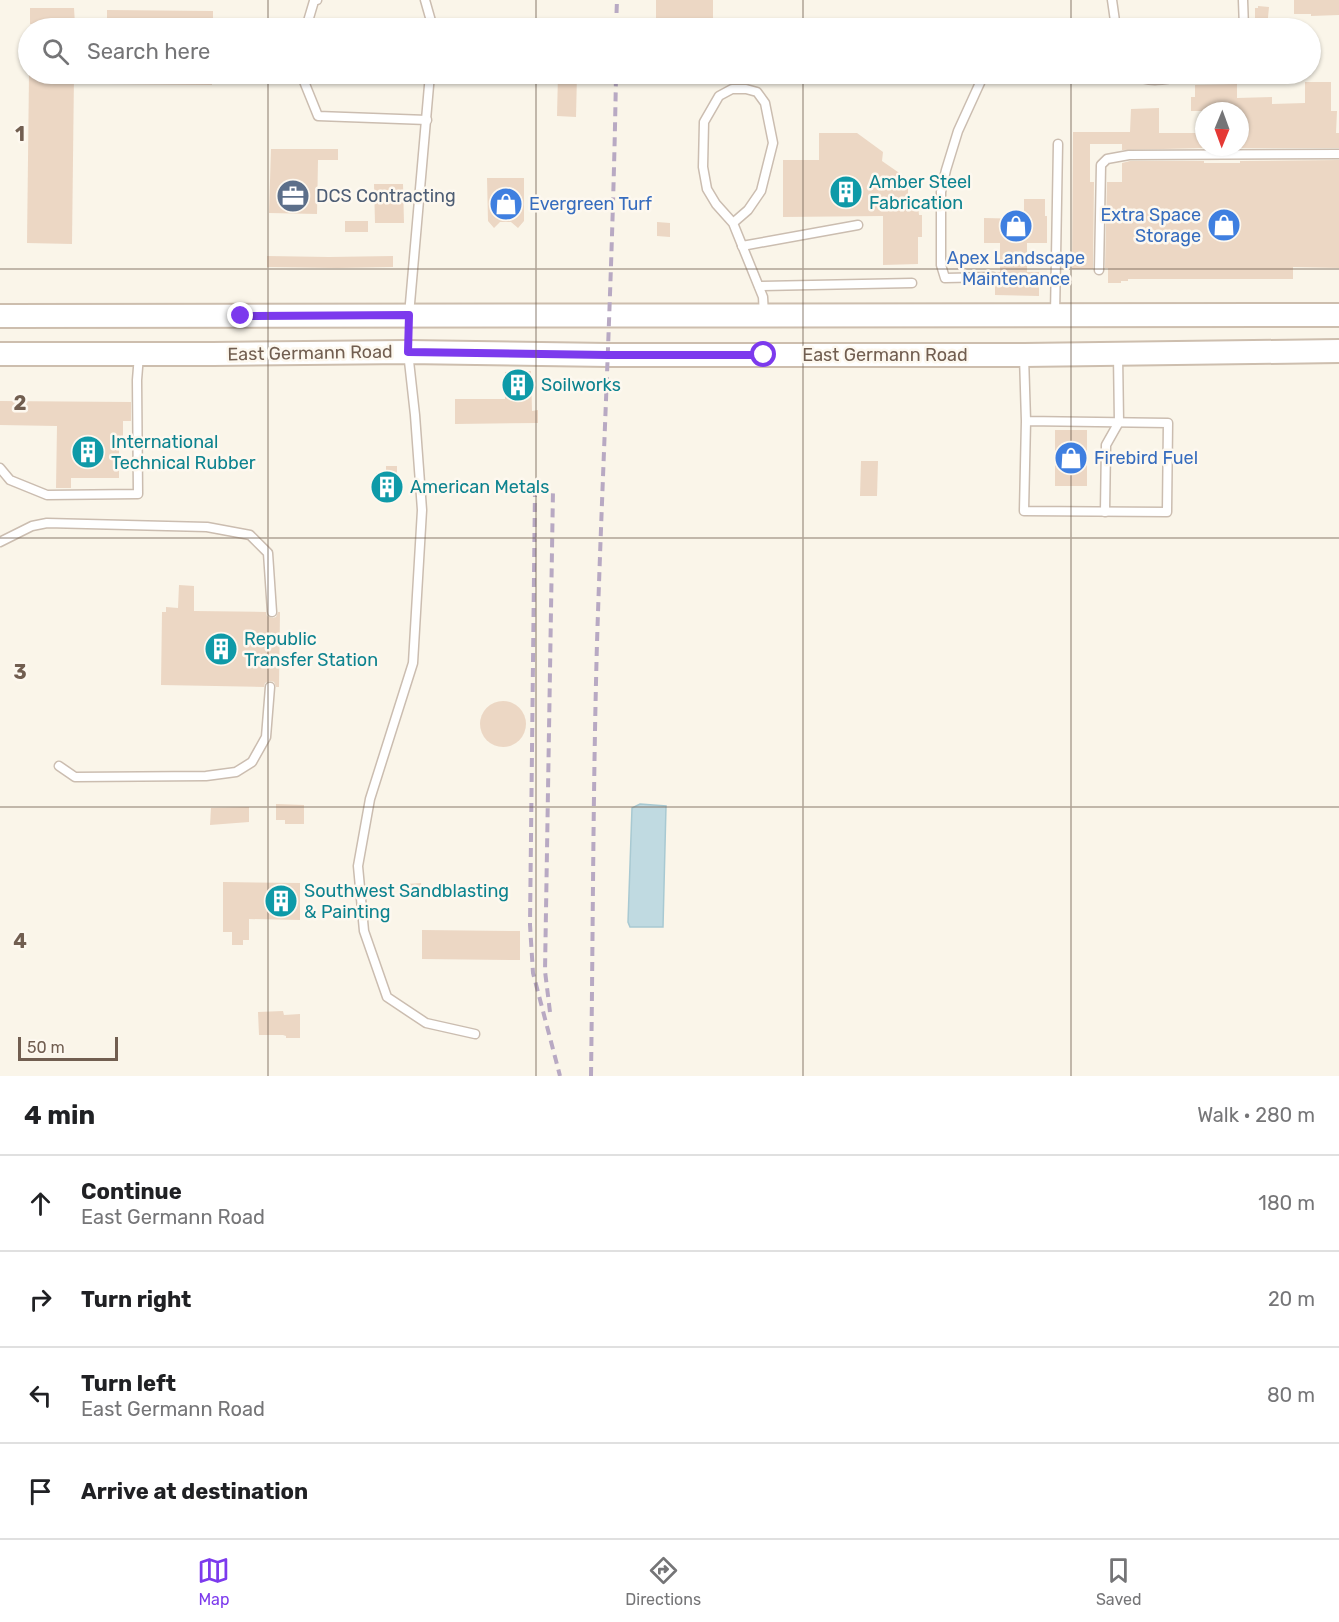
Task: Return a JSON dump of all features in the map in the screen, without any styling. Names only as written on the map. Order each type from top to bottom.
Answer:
[{"type":"main road","points":[[408,352],[409,315]]},
{"type":"main road","points":[[764,315],[764,355]]},
{"type":"main road","name":"East Germann Road","points":[[0,316],[1339,315]]},
{"type":"main road","points":[[946,316],[948,355]]},
{"type":"main road","points":[[1023,316],[1024,355]]},
{"type":"main road","name":"East Germann Road","points":[[0,354],[408,352],[608,355],[1024,355],[1339,351]]},
{"type":"lane","points":[[309,18],[314,1],[317,0]]},
{"type":"lane","points":[[425,0],[430,18]]},
{"type":"lane","points":[[1112,0],[1115,18]]},
{"type":"lane","points":[[1243,0],[1244,18]]},
{"type":"lane","points":[[305,84],[318,116],[427,120]]},
{"type":"lane","points":[[409,315],[429,84]]},
{"type":"lane","points":[[979,84],[958,131],[941,192],[941,265],[945,278],[993,277]]},
{"type":"lane","points":[[733,223],[748,210],[761,190],[773,143],[765,103],[757,92],[746,89],[732,90],[719,96],[704,122],[703,167],[707,189],[716,204],[733,223],[759,286],[763,297],[764,315]]},
{"type":"lane","points":[[1055,316],[1058,144]]},
{"type":"lane","points":[[1099,270],[1101,165],[1107,159],[1129,155],[1339,154]]},
{"type":"lane","points":[[742,246],[858,225]]},
{"type":"lane","points":[[759,286],[912,284]]},
{"type":"lane","points":[[408,352],[422,510],[414,663],[370,799],[358,866],[364,931],[387,997],[426,1023],[476,1034]]},
{"type":"lane","points":[[0,468],[10,480],[47,495],[138,494],[137,380],[139,354]]},
{"type":"lane","points":[[1105,512],[1106,445],[1119,422],[1119,354]]},
{"type":"lane","points":[[1024,355],[1026,421],[1024,511],[1167,512],[1168,423],[1026,421]]},
{"type":"lane","points":[[0,542],[33,526],[47,524],[207,527],[250,535],[268,553],[272,612]]},
{"type":"lane","points":[[59,766],[75,777],[206,776],[236,772],[252,762],[266,737],[270,687]]},
{"type":"water","points":[[640,804],[666,806],[663,927],[630,927],[628,922],[632,808]]},
{"type":"building","points":[[656,0],[713,0],[713,18],[656,18]]},
{"type":"building","points":[[1294,0],[1339,0],[1339,15],[1294,14]]},
{"type":"building","points":[[1258,6],[1269,7],[1268,18],[1255,18],[1255,8]]},
{"type":"building","points":[[30,8],[74,8],[75,18],[30,18]]},
{"type":"building","points":[[107,10],[213,11],[213,18],[107,18]]},
{"type":"building","points":[[1331,82],[1331,111],[1337,111],[1336,133],[1339,133],[1339,148],[1249,148],[1249,102],[1195,102],[1195,111],[1191,111],[1191,97],[1195,97],[1195,85],[1237,84],[1237,98],[1272,97],[1272,104],[1305,103],[1305,84]]},
{"type":"building","points":[[29,84],[74,84],[72,244],[27,243]]},
{"type":"building","points":[[107,84],[212,84],[212,85]]},
{"type":"building","points":[[558,84],[577,84],[576,117],[557,116]]},
{"type":"building","points":[[1159,108],[1159,133],[1195,133],[1195,148],[1122,150],[1122,144],[1090,144],[1090,182],[1094,182],[1093,269],[1072,269],[1073,132],[1130,132],[1131,109]]},
{"type":"building","name":"Amber Steel Fabrication","points":[[819,133],[857,133],[883,152],[882,161],[908,179],[908,205],[918,205],[919,215],[922,215],[922,237],[918,237],[918,264],[883,265],[883,216],[783,217],[783,160],[819,160]]},
{"type":"building","points":[[271,149],[338,149],[338,160],[318,160],[317,214],[269,213]]},
{"type":"building","name":"Extra Space Storage","points":[[1339,160],[1339,268],[1293,267],[1293,279],[1128,279],[1121,283],[1108,283],[1108,268],[1105,268],[1107,182],[1122,182],[1122,163],[1130,161],[1240,163],[1240,161]]},
{"type":"building","name":"Evergreen Turf","points":[[487,178],[524,178],[524,221],[518,228],[511,222],[500,222],[494,228],[488,221]]},
{"type":"building","points":[[374,184],[403,184],[404,223],[375,223]]},
{"type":"building","points":[[1024,199],[1045,199],[1047,243],[1027,243],[1027,272],[1039,272],[1039,296],[995,295],[995,283],[999,277],[997,272],[1000,272],[1000,243],[984,243],[984,218],[1024,219]]},
{"type":"building","points":[[345,221],[368,221],[368,232],[345,232]]},
{"type":"building","points":[[657,222],[670,223],[670,237],[657,236]]},
{"type":"building","points":[[267,256],[393,256],[393,267],[267,267]]},
{"type":"building","name":"Soilworks","points":[[531,371],[532,411],[538,410],[538,423],[455,424],[455,399],[505,399],[505,372]]},
{"type":"building","name":"International Technical Rubber","points":[[0,401],[131,402],[131,421],[123,421],[123,440],[119,440],[119,478],[71,478],[71,488],[56,488],[57,426],[0,425]]},
{"type":"building","name":"Firebird Fuel","points":[[1055,430],[1087,430],[1087,486],[1055,486]]},
{"type":"building","points":[[861,461],[878,461],[877,496],[860,496]]},
{"type":"building","name":"American Metals","points":[[386,466],[397,466],[397,501],[376,500],[376,473],[386,473]]},
{"type":"building","name":"Republic Transfer Station","points":[[179,585],[194,586],[194,611],[266,612],[267,616],[272,618],[280,612],[279,687],[270,681],[265,683],[264,687],[161,685],[162,612],[166,612],[166,607],[178,608]]},
{"type":"building","points":[[503,701],[512,702],[519,708],[525,715],[525,733],[519,740],[512,746],[503,747],[494,746],[487,740],[481,733],[480,724],[481,715],[487,708],[494,702]]},
{"type":"building","points":[[276,804],[304,805],[304,824],[285,824],[285,820],[276,820]]},
{"type":"building","points":[[249,807],[249,822],[210,825],[211,808]]},
{"type":"building","points":[[223,882],[300,883],[300,920],[249,919],[249,940],[243,940],[243,945],[232,945],[232,932],[223,932]]},
{"type":"building","points":[[421,883],[422,895],[405,895],[405,884]]},
{"type":"building","points":[[422,930],[520,931],[520,960],[422,959]]},
{"type":"building","points":[[283,1011],[284,1015],[300,1014],[300,1038],[259,1035],[258,1012]]},
{"type":"railway","points":[[616,18],[617,0]]},
{"type":"railway","points":[[591,1076],[597,643],[616,84]]},
{"type":"railway","points":[[535,488],[530,925],[533,973],[560,1076]]},
{"type":"railway","points":[[550,1012],[545,971],[553,490]]},
{"type":"place","name":"Amber Steel Fabrication","points":[[846,192]]},
{"type":"place","name":"DCS Contracting","points":[[293,196]]},
{"type":"place","name":"Evergreen Turf","points":[[506,204]]},
{"type":"place","name":"Extra Space Storage","points":[[1224,225]]},
{"type":"place","name":"Apex Landscape Maintenance","points":[[1016,226]]},
{"type":"place","name":"Soilworks","points":[[518,385]]},
{"type":"place","name":"International Technical Rubber","points":[[88,452]]},
{"type":"place","name":"Firebird Fuel","points":[[1071,458]]},
{"type":"place","name":"American Metals","points":[[387,487]]},
{"type":"place","name":"Republic Transfer Station","points":[[221,649]]},
{"type":"place","name":"Southwest Sandblasting & Painting","points":[[281,901]]},
{"type":"route","points":[[241,316],[409,315],[408,352],[764,355]]}]
